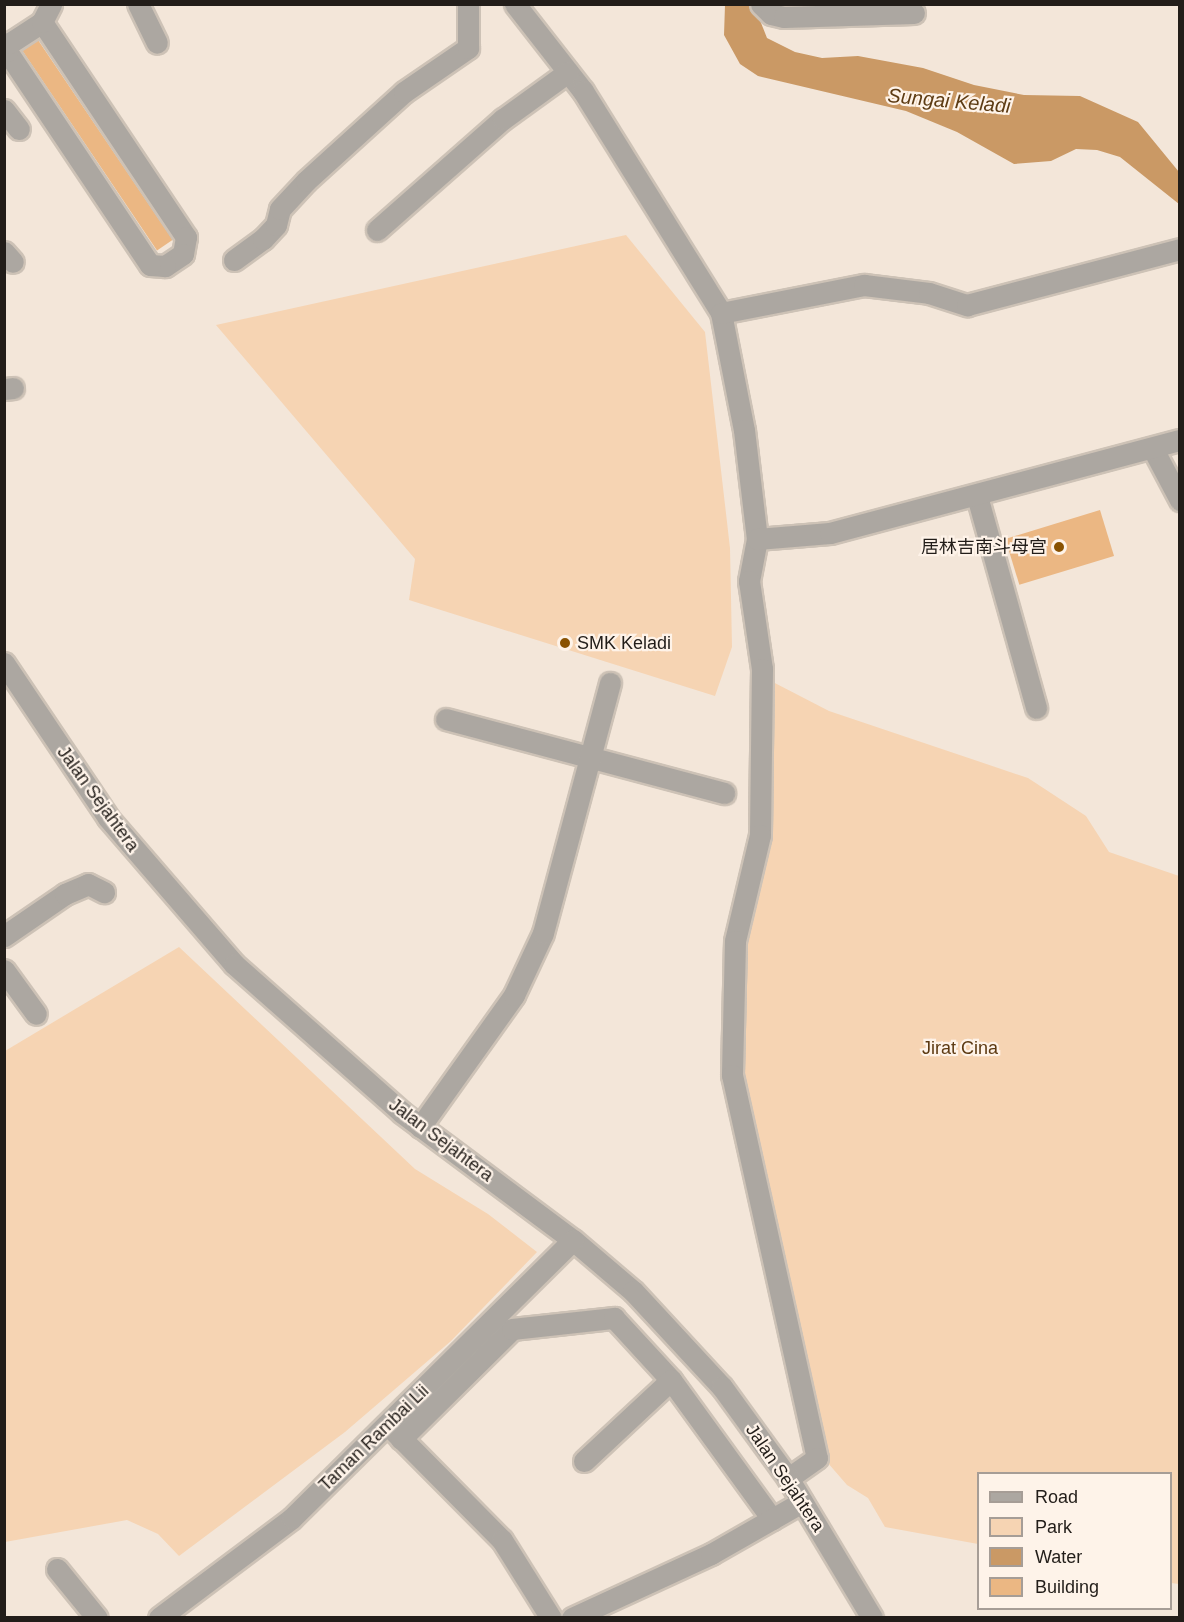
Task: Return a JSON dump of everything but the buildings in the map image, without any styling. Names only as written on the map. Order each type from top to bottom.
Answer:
[{"type":"street","points":[[138,4],[157,43]]},
{"type":"street","points":[[234,260],[263,239],[276,225],[280,209],[293,195],[404,92],[468,48],[468,4]]},
{"type":"street","points":[[514,4],[568,72],[721,313],[744,430],[757,539],[749,581],[762,669],[760,835],[735,941],[732,1075],[817,1458],[788,1478]]},
{"type":"street","points":[[762,4],[771,14],[784,17],[914,13]]},
{"type":"street","points":[[47,13],[186,237],[183,254],[165,266],[150,265],[7,51],[10,43],[47,13]]},
{"type":"street","points":[[377,230],[502,119],[568,72]]},
{"type":"street","points":[[4,110],[19,129]]},
{"type":"street","points":[[721,313],[864,285],[929,293],[967,305],[1179,249]]},
{"type":"street","points":[[757,539],[830,533],[977,496],[1010,483],[1179,441]]},
{"type":"street","points":[[1153,449],[1179,500]]},
{"type":"street","points":[[977,496],[1036,708]]},
{"type":"street","name":"Jalan Sejahtera","points":[[4,663],[108,818],[189,915],[273,1000],[420,1127],[573,1240],[633,1291],[714,1378],[788,1478],[872,1617]]},
{"type":"street","points":[[420,1127],[514,995],[543,933],[610,683]]},
{"type":"street","points":[[446,719],[724,793]]},
{"type":"street","points":[[4,936],[65,894],[88,884],[104,892]]},
{"type":"street","points":[[4,970],[36,1014]]},
{"type":"street","name":"Taman Rambai Lii","points":[[159,1617],[292,1518],[394,1432],[573,1240]]},
{"type":"street","points":[[551,1617],[502,1540],[394,1432],[517,1326],[614,1318],[671,1380],[772,1519]]},
{"type":"street","points":[[584,1461],[671,1380]]},
{"type":"street","points":[[572,1617],[711,1554],[802,1502]]},
{"type":"street","points":[[57,1569],[97,1617]]},
{"type":"green space","points":[[626,235],[705,332],[730,548],[732,647],[715,696],[409,600],[415,559],[216,325]]},
{"type":"green space","name":"Jirat Cina","points":[[769,680],[829,711],[1028,778],[1086,816],[1109,852],[1179,876],[1179,1584],[1172,1583],[1172,1472],[977,1472],[977,1544],[885,1527],[868,1498],[847,1485],[821,1455],[739,1075],[741,941]]},
{"type":"green space","points":[[179,947],[415,1169],[488,1214],[537,1252],[451,1341],[345,1432],[179,1556],[158,1534],[127,1520],[5,1542],[5,1051]]},
{"type":"water","name":"Sungai Keladi","points":[[725,5],[754,5],[767,38],[795,52],[822,58],[858,56],[923,68],[974,85],[1024,95],[1080,96],[1138,122],[1179,172],[1179,204],[1120,157],[1097,150],[1076,149],[1051,161],[1014,164],[957,132],[906,111],[758,76],[740,64],[724,35]]},
{"type":"place","name":"居林吉南斗母宫","points":[[1059,547]]},
{"type":"place","name":"SMK Keladi","points":[[565,643]]}]
